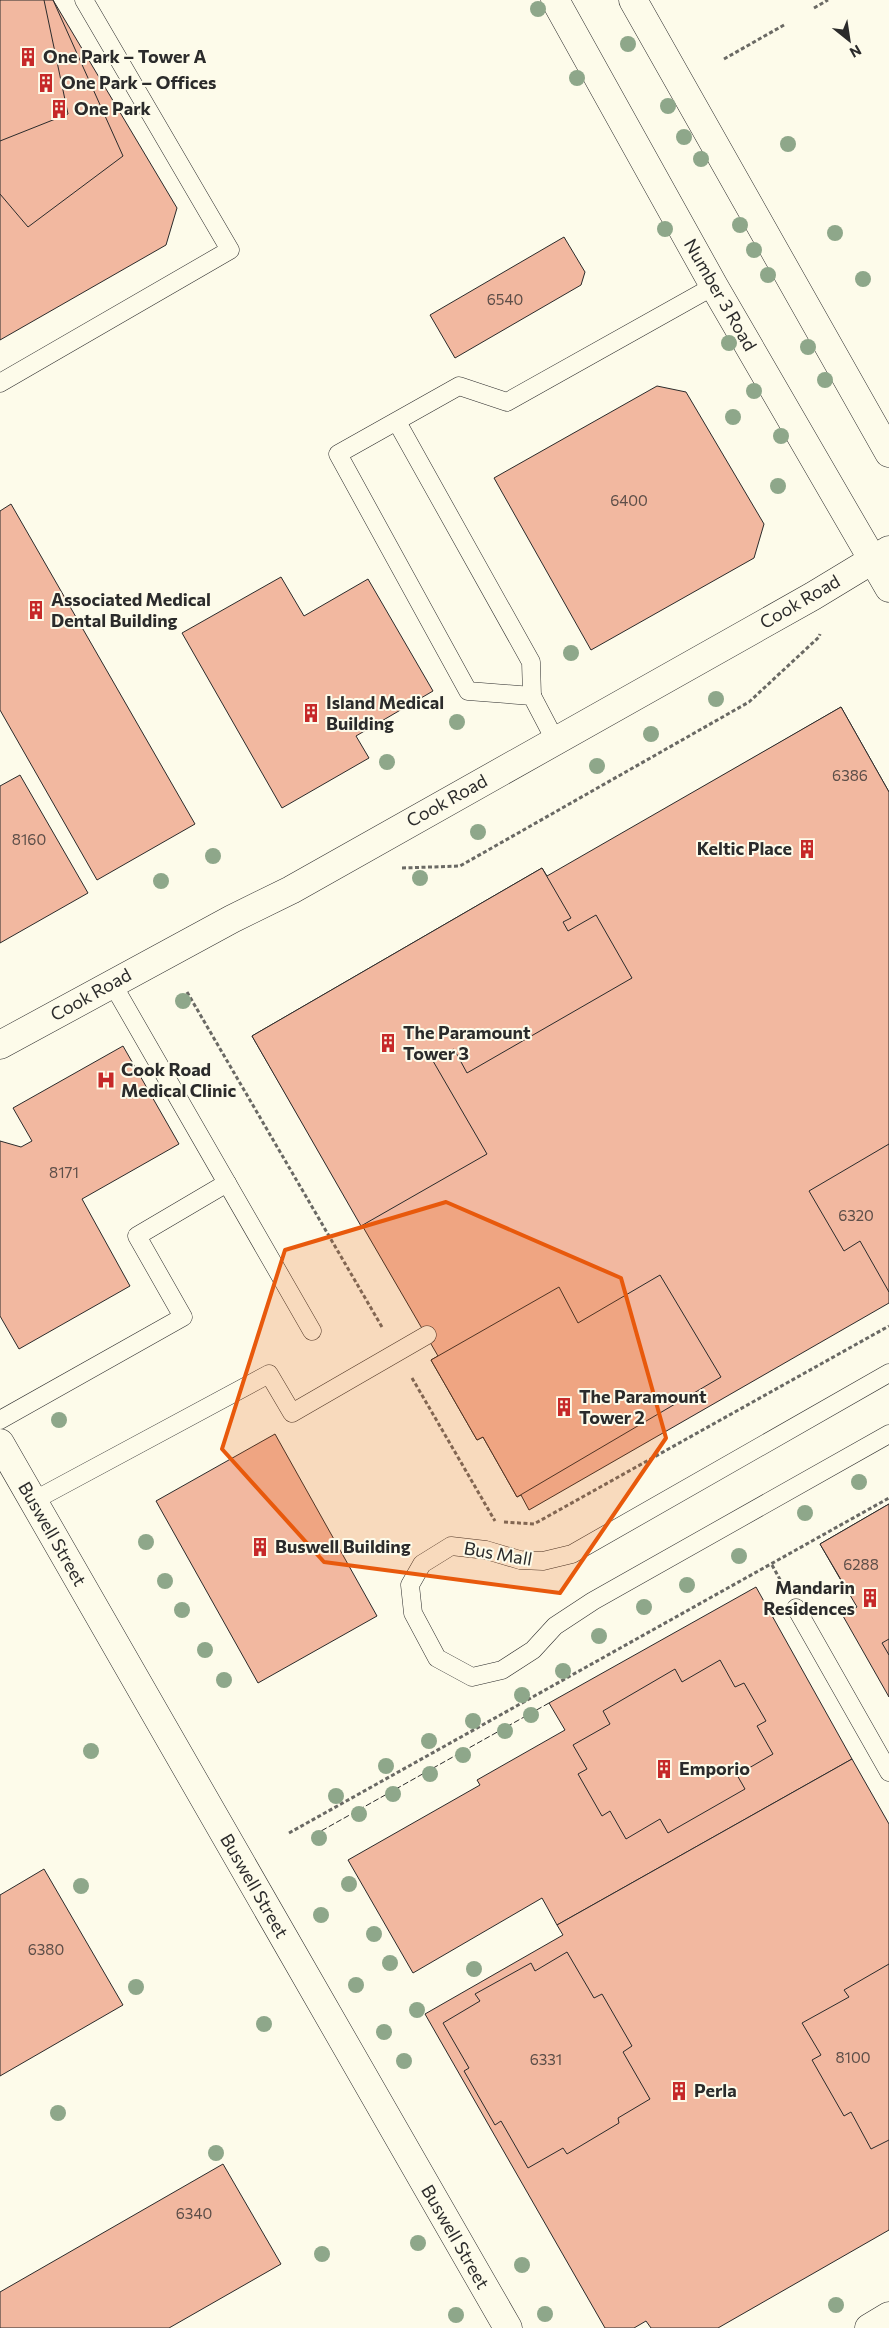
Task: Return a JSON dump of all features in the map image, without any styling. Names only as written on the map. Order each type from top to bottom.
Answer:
[{"type":"street","name":"Number 3 Road","points":[[555,0],[714,286],[881,555],[889,588]]},
{"type":"street","points":[[633,0],[889,453]]},
{"type":"street","name":"Cook Road","points":[[0,1045],[291,890],[833,584],[881,555]]},
{"type":"street","name":"Buswell Street","points":[[0,1443],[508,2328]]},
{"type":"street","points":[[869,2328],[889,2316]]},
{"type":"lane","points":[[0,383],[230,250],[84,0]]},
{"type":"lane","points":[[532,696],[468,692],[338,454],[459,386],[507,402],[714,286]]},
{"type":"lane","points":[[397,422],[531,662],[532,696],[555,740]]},
{"type":"lane","points":[[112,984],[312,1331]]},
{"type":"lane","points":[[0,1420],[183,1317],[136,1236],[227,1184]]},
{"type":"lane","points":[[33,1501],[269,1374],[292,1413],[426,1335]]},
{"type":"lane","name":"Bus Mall","points":[[889,1373],[572,1554],[543,1561],[520,1560],[486,1550],[451,1546],[422,1564],[410,1585],[413,1613],[437,1658],[472,1677],[502,1670],[533,1650],[555,1626],[593,1601],[889,1434]]},
{"type":"lane","points":[[796,1608],[889,1772]]},
{"type":"path","points":[[814,8],[828,0]]},
{"type":"path","points":[[724,59],[784,25]]},
{"type":"path","points":[[401,868],[460,866],[749,702],[819,638],[833,584]]},
{"type":"path","points":[[187,992],[495,1522],[534,1524],[889,1326]]},
{"type":"path","points":[[289,1834],[889,1498]]},
{"type":"highlighted area","points":[[446,1202],[621,1278],[666,1438],[560,1593],[324,1562],[222,1449],[285,1250]]},
{"type":"building","name":"One Park","points":[[0,0],[53,0],[177,208],[166,245],[0,340]]},
{"type":"building","name":"One Park – Offices","points":[[0,0],[53,0],[123,156],[28,227],[0,194]]},
{"type":"building","name":"One Park – Tower A","points":[[0,0],[44,0],[68,114],[0,141]]},
{"type":"building","points":[[564,237],[585,272],[581,285],[455,358],[430,315]]},
{"type":"building","points":[[657,386],[686,392],[764,524],[754,558],[591,650],[494,478]]},
{"type":"building","name":"Associated Medical Dental Building","points":[[11,504],[195,824],[97,880],[0,710],[0,511]]},
{"type":"building","name":"Island Medical Building","points":[[281,577],[304,616],[368,579],[433,691],[356,736],[369,758],[282,808],[182,633]]},
{"type":"building","name":"Keltic Place","points":[[841,707],[889,792],[889,906],[790,962],[693,793]]},
{"type":"building","points":[[841,707],[889,792],[889,1303],[529,1510],[521,1495],[517,1497],[483,1437],[477,1440],[431,1360],[438,1356],[252,1036],[542,868],[547,876]]},
{"type":"building","points":[[20,775],[88,893],[0,943],[0,786]]},
{"type":"building","name":"The Paramount Tower 3","points":[[542,868],[571,918],[563,922],[568,931],[596,915],[632,978],[467,1073],[454,1049],[433,1061],[487,1154],[361,1226],[252,1036]]},
{"type":"building","points":[[123,1046],[179,1144],[82,1199],[130,1286],[19,1349],[0,1316],[0,1141],[21,1147],[32,1141],[13,1108]]},
{"type":"building","points":[[889,1144],[889,1292],[860,1241],[844,1251],[809,1191]]},
{"type":"building","name":"The Paramount Tower 2","points":[[660,1275],[721,1377],[517,1497],[483,1437],[477,1440],[431,1360],[559,1287],[578,1323]]},
{"type":"building","name":"Buswell Building","points":[[275,1434],[377,1616],[258,1683],[156,1501]]},
{"type":"building","name":"Mandarin Residences","points":[[889,1504],[889,1639],[882,1643],[850,1586],[846,1589],[820,1544]]},
{"type":"building","name":"Mandarin Residences","points":[[889,1504],[889,1697],[843,1616],[857,1607],[820,1544]]},
{"type":"building","name":"Emporio","points":[[756,1587],[852,1759],[557,1925],[542,1898],[413,1973],[348,1860],[480,1785],[477,1780],[565,1730],[549,1703]]},
{"type":"building","points":[[889,1639],[889,1655],[882,1643]]},
{"type":"building","points":[[720,1660],[735,1687],[744,1683],[766,1721],[757,1726],[773,1754],[737,1775],[745,1789],[668,1833],[660,1819],[626,1839],[610,1811],[602,1816],[578,1774],[587,1769],[573,1745],[610,1724],[603,1711],[675,1669],[682,1682]]},
{"type":"building","name":"Perla","points":[[852,1759],[889,1824],[889,2230],[718,2328],[651,2328],[646,2321],[634,2328],[605,2328],[425,2014],[563,1935],[557,1925]]},
{"type":"building","points":[[44,1869],[123,2005],[0,2076],[0,1895]]},
{"type":"building","points":[[567,1952],[594,1998],[602,1994],[632,2046],[623,2052],[650,2099],[618,2118],[619,2123],[567,2154],[563,2148],[528,2168],[501,2121],[495,2125],[464,2071],[469,2068],[443,2023],[480,2001],[475,1994],[531,1963],[535,1971]]},
{"type":"building","points":[[889,1964],[889,2140],[871,2149],[851,2112],[844,2116],[812,2060],[821,2055],[802,2023],[849,1997],[844,1990]]},
{"type":"building","points":[[223,2164],[281,2264],[169,2328],[0,2328],[0,2292]]},
{"type":"fence","points":[[314,1835],[549,1703]]},
{"type":"place","name":"One Park – Tower A","points":[[28,57]]},
{"type":"place","name":"One Park – Offices","points":[[46,83]]},
{"type":"place","name":"One Park","points":[[59,109]]},
{"type":"place","name":"Associated Medical Dental Building","points":[[36,610]]},
{"type":"place","name":"Island Medical Building","points":[[311,713]]},
{"type":"place","name":"Keltic Place","points":[[807,849]]},
{"type":"place","name":"The Paramount Tower 3","points":[[388,1043]]},
{"type":"place","name":"Cook Road Medical Clinic","points":[[106,1080]]},
{"type":"place","name":"The Paramount Tower 2","points":[[564,1407]]},
{"type":"place","name":"Buswell Building","points":[[260,1547]]},
{"type":"place","name":"Mandarin Residences","points":[[870,1598]]},
{"type":"place","name":"Emporio","points":[[664,1769]]},
{"type":"place","name":"Perla","points":[[679,2091]]}]
